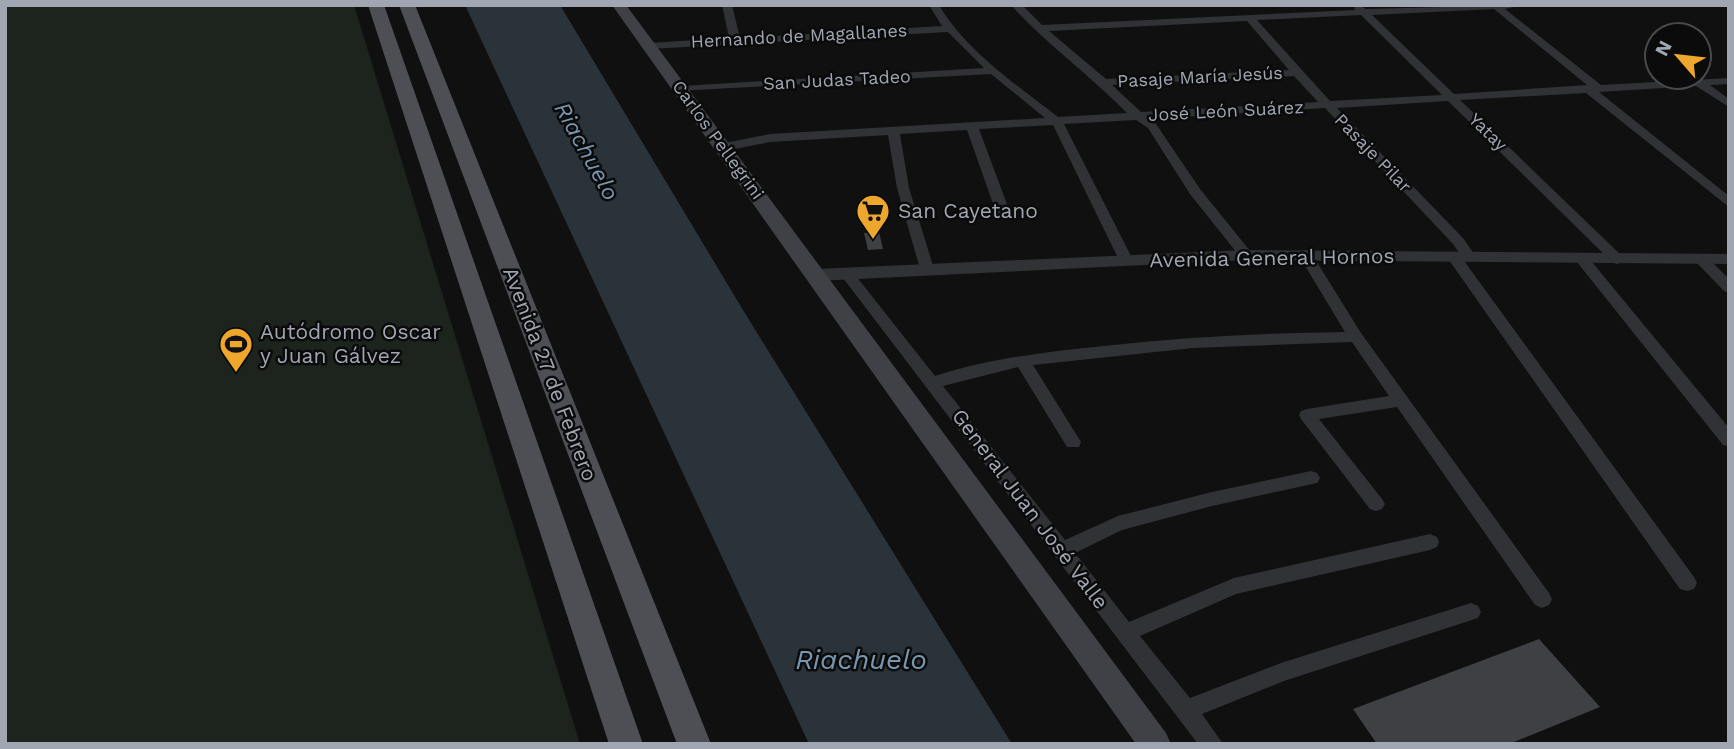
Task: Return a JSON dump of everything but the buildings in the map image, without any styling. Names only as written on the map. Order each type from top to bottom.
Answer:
[{"type":"main road","name":"Avenida 27 de Febrero","points":[[376,5],[625,744]]},
{"type":"main road","name":"Avenida 27 de Febrero","points":[[407,5],[694,744]]},
{"type":"main road","name":"Carlos Pellegrini","points":[[618,5],[816,275]]},
{"type":"main road","name":"General Juan José Valle","points":[[816,275],[1155,744]]},
{"type":"street","points":[[727,5],[735,40]]},
{"type":"street","points":[[934,5],[950,29],[993,71],[1060,127],[1126,260]]},
{"type":"street","points":[[1016,5],[1038,28],[1103,82],[1137,116],[1152,126],[1195,191],[1246,255]]},
{"type":"street","points":[[1038,28],[1360,9],[1518,5]]},
{"type":"street","points":[[1496,6],[1729,203]]},
{"type":"street","name":"Yatay","points":[[1360,9],[1618,260]]},
{"type":"street","name":"Pasaje Pilar","points":[[1250,17],[1297,73],[1458,241],[1462,257],[1687,583]]},
{"type":"street","name":"Hernando de Magallanes","points":[[649,46],[950,29]]},
{"type":"street","name":"San Judas Tadeo","points":[[682,89],[993,71]]},
{"type":"street","name":"Pasaje María Jesús","points":[[1103,82],[1297,73]]},
{"type":"street","name":"José León Suárez","points":[[724,147],[764,138],[1328,106],[1643,84]]},
{"type":"street","points":[[1711,91],[1729,104]]},
{"type":"street","points":[[972,126],[1004,215]]},
{"type":"street","points":[[893,130],[903,188],[927,269]]},
{"type":"street","points":[[1305,254],[1356,337],[1542,599]]},
{"type":"street","name":"Avenida General Hornos","points":[[816,275],[1246,255],[1729,259]]},
{"type":"street","points":[[1582,259],[1729,440]]},
{"type":"street","points":[[1702,260],[1729,288]]},
{"type":"street","name":"General Juan José Valle","points":[[847,274],[1212,744]]},
{"type":"street","points":[[933,383],[981,367],[1022,360],[1213,340],[1356,337]]},
{"type":"street","points":[[1022,360],[1073,442]]},
{"type":"street","points":[[1376,504],[1307,415],[1402,400]]},
{"type":"street","points":[[1061,551],[1118,524],[1212,499],[1311,478]]},
{"type":"street","points":[[1125,633],[1234,586],[1430,542]]},
{"type":"street","points":[[1186,710],[1284,672],[1472,612]]},
{"type":"shaded area","name":"Autódromo Oscar y Juan Gálvez","points":[[5,5],[354,5],[580,744],[5,744]]},
{"type":"water","name":"Riachuelo","points":[[465,5],[560,5],[743,310],[1012,744],[809,744]]},
{"type":"place","name":"San Cayetano","points":[[873,241]]},
{"type":"place","name":"Autódromo Oscar y Juan Gálvez","points":[[236,374]]}]
